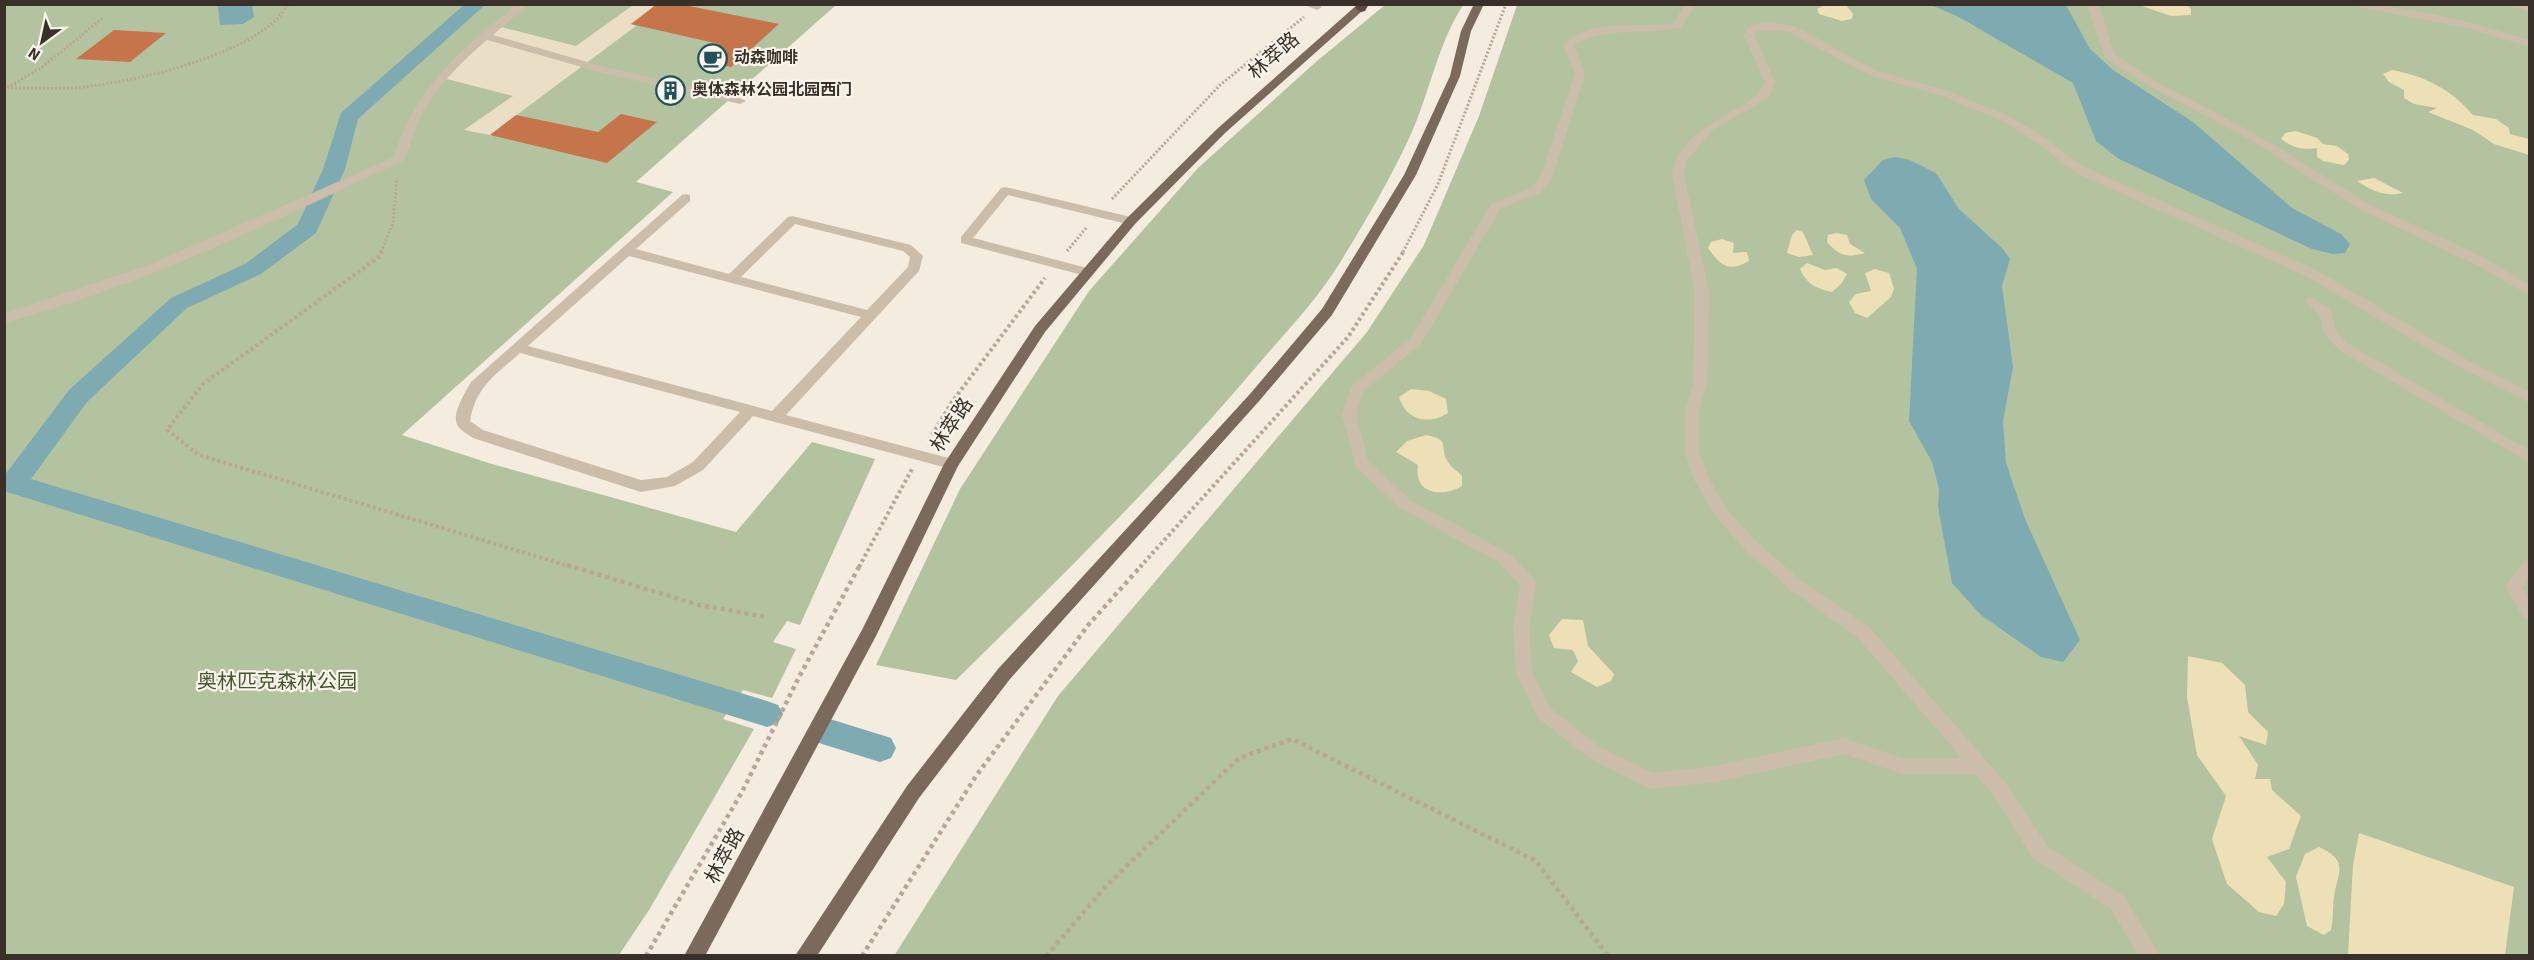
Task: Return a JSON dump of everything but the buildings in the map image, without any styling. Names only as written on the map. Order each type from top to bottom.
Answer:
[{"type":"main road","points":[[805,956],[912,792],[1004,674],[1255,397],[1327,312],[1410,175],[1455,76],[1466,31],[1479,4]]},
{"type":"main road","name":"林萃路","points":[[694,956],[870,631],[951,464],[1040,329],[1131,221],[1221,131],[1363,6]]},
{"type":"street","points":[[4,319],[75,298],[267,219],[399,159],[413,119],[443,78],[486,36],[524,4]]},
{"type":"street","points":[[1691,4],[1677,25],[1657,31],[1596,29],[1578,37],[1568,45],[1580,73],[1546,179],[1536,190],[1495,207],[1416,341],[1357,389],[1349,414],[1361,463],[1405,504],[1504,558],[1528,583],[1521,628],[1524,673],[1544,713],[1594,752],[1652,781],[1715,774],[1844,746],[1902,766],[1980,766]]},
{"type":"street","points":[[2092,4],[2096,10],[2109,56],[2155,86],[2255,138],[2365,207],[2484,263],[2529,292]]},
{"type":"street","points":[[2348,4],[2469,25],[2529,44]]},
{"type":"street","points":[[2514,4],[2529,9]]},
{"type":"street","points":[[2150,956],[2117,902],[2040,852],[1999,788],[1864,633],[1797,586],[1753,548],[1723,515],[1702,480],[1692,452],[1692,410],[1700,384],[1702,293],[1678,174],[1681,159],[1709,128],[1765,95],[1770,82],[1749,35],[1755,27],[1768,25],[1790,28],[1873,73],[1947,94],[2010,121],[2039,139],[2080,170],[2311,273],[2464,364],[2529,398]]},
{"type":"street","points":[[486,36],[603,70],[740,101]]},
{"type":"street","points":[[1086,272],[965,240],[1005,191],[1131,221]]},
{"type":"street","points":[[686,198],[476,385],[466,403],[463,423],[478,434],[641,486],[670,482],[698,466],[750,411]]},
{"type":"street","points":[[732,278],[792,220],[907,248],[917,256],[914,268],[775,417]]},
{"type":"street","points":[[627,251],[870,315]]},
{"type":"street","points":[[2311,300],[2326,313],[2330,332],[2344,347],[2529,458]]},
{"type":"street","points":[[519,348],[951,464]]},
{"type":"street","points":[[2529,566],[2513,586],[2529,614]]},
{"type":"path","points":[[4,90],[72,88],[128,80],[200,60],[260,35],[288,4]]},
{"type":"path","points":[[862,956],[976,776],[1089,624],[1348,337],[1402,255],[1438,184],[1506,4]]},
{"type":"path","points":[[11,88],[104,17]]},
{"type":"path","points":[[4,84],[11,88]]},
{"type":"path","points":[[399,159],[393,223],[379,257],[203,384],[167,430],[199,455],[699,605],[767,617]]},
{"type":"path","points":[[1046,956],[1107,885],[1239,758],[1292,739],[1536,861],[1608,956]]},
{"type":"green space","name":"奥林匹克森林公园","points":[[5,5],[836,5],[636,182],[673,192],[402,435],[492,464],[736,532],[812,442],[875,459],[800,625],[787,621],[773,642],[796,649],[772,698],[743,690],[723,719],[754,729],[649,910],[619,955],[5,956]]},
{"type":"green space","points":[[1385,5],[1463,5],[1447,36],[1418,118],[1387,183],[1322,289],[1221,408],[1147,488],[1072,566],[956,680],[876,665],[960,489],[1089,291],[1198,168],[1317,61]]},
{"type":"green space","points":[[1517,5],[2529,5],[2529,955],[894,956],[1058,696],[1367,332],[1424,245],[1479,116]]},
{"type":"sand","points":[[1826,4],[1846,5],[1853,14],[1852,19],[1842,21],[1819,14],[1817,9]]},
{"type":"sand","points":[[2139,5],[2187,5],[2191,9],[2191,15],[2171,16]]},
{"type":"sand","points":[[2392,70],[2416,76],[2437,85],[2456,98],[2473,115],[2496,119],[2509,128],[2510,134],[2529,139],[2529,155],[2494,144],[2473,130],[2428,112],[2437,108],[2414,104],[2404,98],[2404,90],[2389,82],[2383,74]]},
{"type":"sand","points":[[2296,131],[2317,138],[2323,144],[2337,146],[2348,154],[2349,160],[2344,165],[2323,161],[2317,157],[2317,148],[2298,148],[2281,139],[2285,133]]},
{"type":"sand","points":[[2374,178],[2403,193],[2379,192],[2357,181]]},
{"type":"sand","points":[[1797,230],[1803,232],[1813,255],[1799,257],[1787,253],[1792,235]]},
{"type":"sand","points":[[1836,233],[1847,235],[1850,244],[1865,253],[1844,255],[1840,253],[1827,242],[1828,235]]},
{"type":"sand","points":[[1722,239],[1734,243],[1733,253],[1747,252],[1749,261],[1730,267],[1721,263],[1708,248],[1711,242]]},
{"type":"sand","points":[[1807,263],[1825,270],[1837,268],[1847,274],[1832,292],[1826,291],[1812,285],[1805,278],[1800,269]]},
{"type":"sand","points":[[1875,269],[1889,273],[1894,289],[1891,297],[1867,318],[1855,313],[1849,302],[1856,294],[1871,291],[1865,273]]},
{"type":"sand","points":[[1411,389],[1429,391],[1446,399],[1448,413],[1426,420],[1413,416],[1402,405],[1399,397]]},
{"type":"sand","points":[[1426,435],[1442,442],[1449,464],[1462,476],[1462,486],[1446,492],[1424,488],[1418,475],[1418,465],[1396,452],[1407,441]]},
{"type":"sand","points":[[1562,619],[1583,620],[1588,646],[1614,674],[1611,681],[1597,687],[1571,672],[1578,661],[1573,650],[1554,648],[1549,635]]},
{"type":"sand","points":[[2188,656],[2222,663],[2245,685],[2248,712],[2268,732],[2266,745],[2239,736],[2258,765],[2255,779],[2270,779],[2272,790],[2301,816],[2289,849],[2267,857],[2286,882],[2284,904],[2276,916],[2259,912],[2227,884],[2212,839],[2226,796],[2197,755],[2187,697]]},
{"type":"sand","points":[[2359,833],[2514,887],[2505,955],[2348,955],[2353,865]]},
{"type":"sand","points":[[2319,847],[2333,856],[2339,865],[2331,930],[2324,935],[2307,926],[2296,877],[2305,854]]},
{"type":"shaded area","points":[[633,5],[657,5],[631,24],[636,26],[490,135],[464,130],[513,96],[443,78],[497,26],[576,46]]},
{"type":"water","points":[[218,5],[252,5],[254,17],[243,24],[220,25]]},
{"type":"water","points":[[1931,5],[2066,5],[2090,49],[2113,70],[2193,122],[2292,208],[2341,234],[2350,244],[2345,253],[2333,254],[2312,249],[2119,159],[2096,141],[2073,83],[1957,16]]},
{"type":"water","points":[[1895,157],[1910,160],[1936,173],[1959,209],[2003,249],[2010,259],[2002,286],[2013,367],[2003,421],[2006,463],[2025,519],[2080,640],[2063,662],[2041,657],[1981,615],[1952,583],[1938,507],[1939,489],[1932,462],[1909,421],[1917,269],[1900,228],[1871,199],[1864,180],[1883,160]]},
{"type":"waterway","points":[[477,4],[348,117],[334,169],[308,228],[253,269],[179,303],[78,396],[13,484],[767,714]]},
{"type":"waterway","points":[[830,733],[880,748]]},
{"type":"place","name":"动森咖啡","points":[[713,58]]},
{"type":"place","name":"奥体森林公园北园西门","points":[[671,90]]}]
